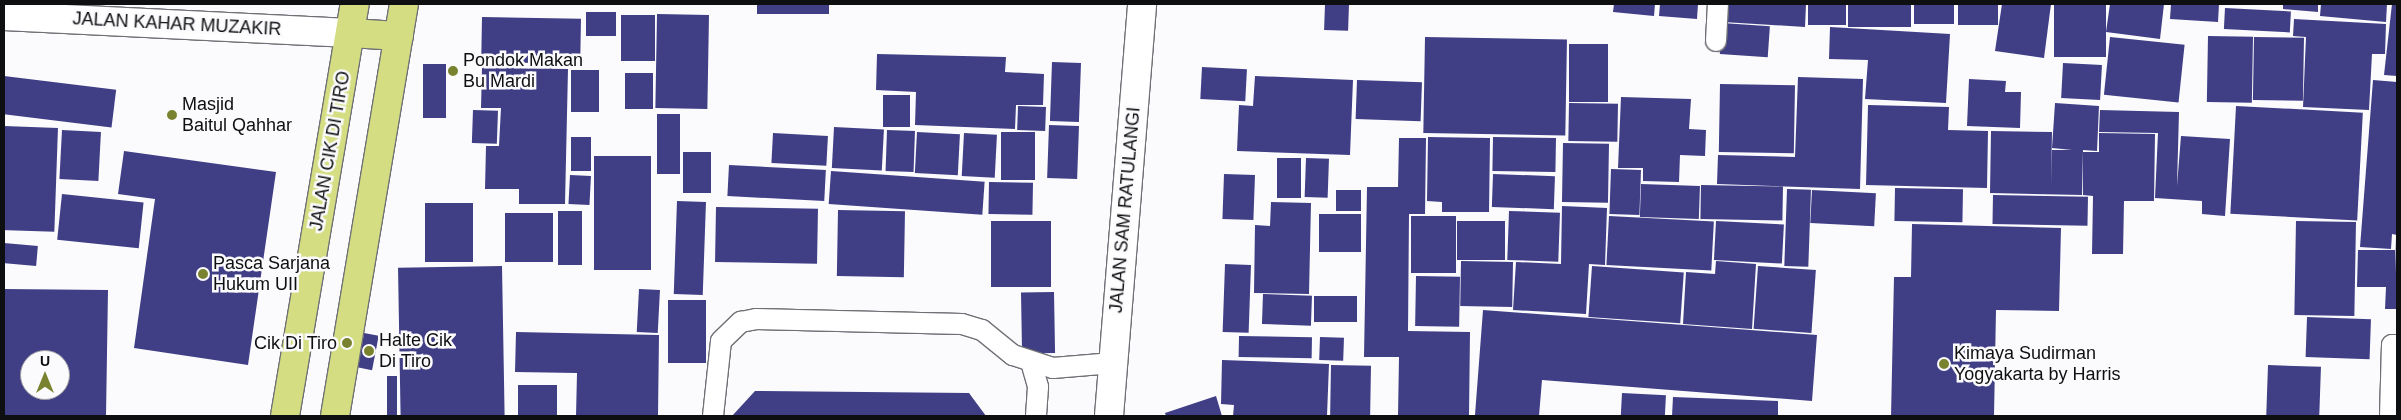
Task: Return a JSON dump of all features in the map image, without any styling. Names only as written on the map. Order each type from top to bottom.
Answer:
[{"type":"main road","name":"JALAN CIK DI TIRO","points":[[285,416],[355,4]]},
{"type":"main road","points":[[335,416],[404,4]]},
{"type":"main road","points":[[350,33],[398,36]]},
{"type":"street","name":"JALAN SAM RATULANGI","points":[[1109,416],[1142,4]]},
{"type":"street","name":"JALAN KAHAR MUZAKIR","points":[[4,16],[98,12],[350,33]]},
{"type":"lane","points":[[1716,40],[1718,4]]},
{"type":"lane","points":[[713,416],[721,341],[740,322],[962,324],[982,330],[1013,355],[1053,368],[1113,363]]},
{"type":"lane","points":[[2390,416],[2392,345],[2397,345]]},
{"type":"lane","points":[[1031,362],[1038,387],[1036,416]]},
{"type":"building","points":[[757,4],[829,4],[829,14],[757,14]]},
{"type":"building","points":[[1325,4],[1349,5],[1348,31],[1324,30]]},
{"type":"building","points":[[1614,4],[1655,4],[1654,16],[1613,12]]},
{"type":"building","points":[[1660,4],[1698,4],[1697,19],[1659,16]]},
{"type":"building","points":[[1724,4],[1806,4],[1805,27],[1723,22]]},
{"type":"building","points":[[1808,4],[1846,4],[1846,25],[1808,25]]},
{"type":"building","points":[[1848,4],[1911,4],[1911,27],[1848,27]]},
{"type":"building","points":[[1914,4],[1954,4],[1954,24],[1914,24]]},
{"type":"building","points":[[1958,4],[1998,4],[1998,25],[1958,25]]},
{"type":"building","points":[[2002,4],[2051,4],[2044,58],[1995,51]]},
{"type":"building","points":[[2054,4],[2106,4],[2106,57],[2054,57]]},
{"type":"building","points":[[2110,4],[2164,4],[2160,39],[2106,32]]},
{"type":"building","points":[[2171,4],[2219,4],[2218,22],[2170,19]]},
{"type":"building","points":[[2283,4],[2318,4],[2318,12],[2283,9]]},
{"type":"building","points":[[2321,4],[2387,4],[2386,22],[2320,16]]},
{"type":"building","points":[[2392,4],[2397,4],[2397,76],[2384,75]]},
{"type":"building","points":[[2225,8],[2291,11],[2290,32],[2224,29]]},
{"type":"building","points":[[586,12],[616,12],[616,36],[586,36]]},
{"type":"building","points":[[657,14],[709,15],[707,109],[655,108]]},
{"type":"building","points":[[621,15],[655,15],[655,61],[621,61]]},
{"type":"building","points":[[482,17],[581,19],[580,64],[481,62]]},
{"type":"building","points":[[2294,19],[2386,24],[2385,54],[2372,54],[2369,110],[2303,107],[2306,37],[2293,36]]},
{"type":"building","points":[[1722,23],[1770,26],[1768,57],[1720,54]]},
{"type":"building","points":[[1830,27],[1950,34],[1946,103],[1865,99],[1868,60],[1829,59]]},
{"type":"building","points":[[2208,36],[2253,37],[2252,103],[2207,102]]},
{"type":"building","points":[[1425,37],[1567,39],[1565,135],[1423,133]]},
{"type":"building","points":[[2110,37],[2185,45],[2179,103],[2104,95]]},
{"type":"building","points":[[2254,37],[2304,38],[2303,101],[2253,100]]},
{"type":"building","points":[[1569,44],[1608,44],[1608,102],[1569,102]]},
{"type":"building","points":[[877,54],[1006,57],[1005,72],[1044,74],[1043,105],[1016,105],[1015,129],[915,125],[916,92],[876,90]]},
{"type":"building","points":[[1052,62],[1081,63],[1079,122],[1050,121]]},
{"type":"building","points":[[2063,63],[2102,65],[2100,100],[2061,98]]},
{"type":"building","points":[[423,64],[446,64],[446,118],[423,118]]},
{"type":"building","points":[[482,67],[568,69],[565,204],[519,204],[519,189],[485,189],[486,146],[499,146],[501,108],[481,108]]},
{"type":"building","points":[[1202,67],[1247,69],[1245,101],[1200,99]]},
{"type":"building","points":[[571,70],[599,70],[599,112],[571,112]]},
{"type":"building","points":[[625,73],[653,73],[653,109],[625,109]]},
{"type":"building","points":[[4,76],[116,90],[112,127],[4,114]]},
{"type":"building","points":[[1255,76],[1353,80],[1350,155],[1237,151],[1239,105],[1253,106]]},
{"type":"building","points":[[1798,77],[1863,79],[1860,189],[1717,184],[1718,155],[1795,157]]},
{"type":"building","points":[[1969,79],[2006,81],[2005,92],[2021,92],[2020,128],[1967,126]]},
{"type":"building","points":[[1357,80],[1422,82],[1421,121],[1356,119]]},
{"type":"building","points":[[2373,80],[2397,82],[2397,235],[2392,234],[2391,249],[2360,247]]},
{"type":"building","points":[[1720,84],[1795,85],[1794,153],[1719,152]]},
{"type":"building","points":[[883,95],[910,95],[910,127],[883,127]]},
{"type":"building","points":[[1621,97],[1691,99],[1689,129],[1706,130],[1705,156],[1680,155],[1679,182],[1643,181],[1643,168],[1618,168]]},
{"type":"building","points":[[1569,103],[1618,104],[1617,142],[1568,141]]},
{"type":"building","points":[[2055,103],[2099,106],[2097,151],[2083,150],[2082,195],[1990,193],[1991,131],[2052,132],[2051,185],[2052,150],[2072,150],[2052,148]]},
{"type":"building","points":[[1868,105],[1949,107],[1948,130],[1988,131],[1987,188],[1866,185]]},
{"type":"building","points":[[1018,106],[1046,107],[1045,131],[1017,130]]},
{"type":"building","points":[[2236,106],[2363,113],[2357,220],[2230,214]]},
{"type":"building","points":[[473,110],[498,111],[497,144],[472,143]]},
{"type":"building","points":[[2100,110],[2179,112],[2177,186],[2181,136],[2230,139],[2225,216],[2202,214],[2202,201],[2155,198],[2158,133],[2099,132]]},
{"type":"building","points":[[657,114],[680,114],[680,174],[657,174]]},
{"type":"building","points":[[1049,125],[1079,126],[1077,179],[1047,178]]},
{"type":"building","points":[[4,126],[58,128],[54,232],[4,230]]},
{"type":"building","points":[[834,127],[884,130],[882,171],[832,168]]},
{"type":"building","points":[[62,130],[101,132],[98,181],[59,179]]},
{"type":"building","points":[[887,130],[915,131],[914,172],[886,171]]},
{"type":"building","points":[[917,132],[960,134],[958,175],[915,173]]},
{"type":"building","points":[[1001,132],[1035,132],[1035,180],[1001,180]]},
{"type":"building","points":[[773,133],[828,136],[826,166],[771,163]]},
{"type":"building","points":[[964,133],[997,135],[995,178],[962,176]]},
{"type":"building","points":[[2099,133],[2155,134],[2154,201],[2124,201],[2123,254],[2092,254],[2093,196],[2083,195],[2083,152],[2099,152]]},
{"type":"building","points":[[571,137],[591,137],[591,171],[571,171]]},
{"type":"building","points":[[1428,137],[1490,138],[1489,212],[1442,212],[1442,202],[1427,201]]},
{"type":"building","points":[[1493,137],[1556,138],[1555,172],[1492,171]]},
{"type":"building","points":[[1399,138],[1426,138],[1425,214],[1409,214],[1408,331],[1470,332],[1469,416],[1398,416],[1399,357],[1364,357],[1367,187],[1398,187]]},
{"type":"building","points":[[1563,143],[1609,144],[1608,203],[1562,202]]},
{"type":"building","name":"Pasca Sarjana Hukum UII","points":[[124,151],[276,172],[248,365],[134,348],[155,199],[118,194]]},
{"type":"building","points":[[683,152],[711,152],[711,193],[683,193]]},
{"type":"building","points":[[594,156],[651,156],[651,270],[594,270]]},
{"type":"building","points":[[1277,158],[1301,158],[1301,198],[1277,198]]},
{"type":"building","points":[[1306,158],[1329,159],[1328,198],[1305,197]]},
{"type":"building","points":[[729,165],[826,170],[824,201],[727,196]]},
{"type":"building","points":[[1611,169],[1641,170],[1639,215],[1609,214]]},
{"type":"building","points":[[831,171],[985,182],[982,215],[829,204]]},
{"type":"building","points":[[1224,174],[1255,175],[1253,220],[1222,219]]},
{"type":"building","points":[[1493,174],[1555,176],[1554,209],[1492,207]]},
{"type":"building","points":[[570,175],[591,176],[589,205],[568,204]]},
{"type":"building","points":[[989,182],[1033,183],[1032,215],[988,214]]},
{"type":"building","points":[[1641,184],[1700,186],[1699,219],[1640,217]]},
{"type":"building","points":[[1701,185],[1783,186],[1782,220],[1700,219]]},
{"type":"building","points":[[1895,188],[1963,189],[1962,222],[1894,221]]},
{"type":"building","points":[[1787,189],[1811,190],[1808,267],[1784,266]]},
{"type":"building","points":[[1336,190],[1361,190],[1361,211],[1336,211]]},
{"type":"building","points":[[1812,190],[1876,193],[1874,226],[1810,223]]},
{"type":"building","points":[[62,194],[144,203],[139,248],[57,240]]},
{"type":"building","points":[[1993,195],[2088,197],[2087,226],[1992,224]]},
{"type":"building","points":[[677,201],[706,202],[703,295],[674,294]]},
{"type":"building","points":[[1271,202],[1311,203],[1309,294],[1254,293],[1255,225],[1270,226]]},
{"type":"building","points":[[425,203],[473,203],[473,262],[425,262]]},
{"type":"building","points":[[1562,206],[1607,208],[1605,265],[1589,264],[1586,314],[1513,310],[1516,262],[1561,264]]},
{"type":"building","points":[[716,207],[818,209],[817,264],[715,262]]},
{"type":"building","points":[[838,210],[905,211],[904,277],[837,276]]},
{"type":"building","points":[[558,211],[582,211],[582,265],[558,265]]},
{"type":"building","points":[[1509,211],[1560,213],[1558,262],[1507,260]]},
{"type":"building","points":[[505,213],[553,213],[553,262],[505,262]]},
{"type":"building","points":[[1319,214],[1361,214],[1361,252],[1319,252]]},
{"type":"building","points":[[1411,216],[1456,216],[1456,273],[1411,273]]},
{"type":"building","points":[[1609,216],[1714,221],[1711,270],[1606,265]]},
{"type":"building","points":[[991,221],[1051,221],[1051,287],[991,287]]},
{"type":"building","points":[[1457,221],[1505,221],[1505,260],[1457,260]]},
{"type":"building","points":[[1716,221],[1784,225],[1782,264],[1714,260]]},
{"type":"building","points":[[2296,221],[2356,222],[2354,316],[2294,315]]},
{"type":"building","name":"Kimaya Sudirman Yogyakarta by Harris","points":[[1912,224],[2061,228],[2059,311],[1996,310],[1994,416],[1891,416],[1894,277],[1911,277]]},
{"type":"building","points":[[2395,237],[2397,309],[2385,309],[2386,287],[2357,287],[2358,250],[2395,250]]},
{"type":"building","points":[[4,243],[38,246],[36,266],[4,263]]},
{"type":"building","points":[[1461,261],[1513,262],[1512,307],[1460,306]]},
{"type":"building","points":[[1716,261],[1756,264],[1752,329],[1683,324],[1686,272],[1715,274]]},
{"type":"building","points":[[1225,264],[1251,265],[1249,333],[1223,332]]},
{"type":"building","points":[[502,266],[505,416],[401,416],[398,268]]},
{"type":"building","points":[[1592,266],[1684,272],[1680,323],[1588,317]]},
{"type":"building","points":[[1758,266],[1816,270],[1811,333],[1754,329]]},
{"type":"building","points":[[1416,276],[1460,277],[1459,327],[1415,326]]},
{"type":"building","points":[[4,289],[108,290],[106,416],[4,416]]},
{"type":"building","points":[[639,289],[660,290],[658,333],[637,332]]},
{"type":"building","points":[[1054,292],[1055,353],[1022,354],[1021,293]]},
{"type":"building","points":[[1263,294],[1312,296],[1311,326],[1262,324]]},
{"type":"building","points":[[1314,296],[1357,296],[1357,322],[1314,322]]},
{"type":"building","points":[[668,300],[706,300],[706,363],[668,363]]},
{"type":"building","points":[[1483,310],[1817,335],[1812,401],[1542,380],[1539,416],[1475,415]]},
{"type":"building","points":[[2307,317],[2371,319],[2370,359],[2306,357]]},
{"type":"building","points":[[516,332],[659,335],[658,416],[576,416],[577,373],[515,372]]},
{"type":"building","name":"Halte Cik Di Tiro","points":[[364,333],[379,336],[372,370],[357,367]]},
{"type":"building","points":[[1239,336],[1312,337],[1312,358],[1239,357]]},
{"type":"building","points":[[1320,337],[1344,338],[1343,361],[1319,360]]},
{"type":"building","points":[[1222,360],[1329,364],[1327,416],[1233,416],[1234,405],[1221,404]]},
{"type":"building","points":[[1331,365],[1371,366],[1370,416],[1330,415]]},
{"type":"building","points":[[2268,365],[2321,367],[2319,416],[2266,416]]},
{"type":"building","points":[[387,376],[397,376],[397,416],[387,416]]},
{"type":"building","points":[[518,385],[557,385],[557,416],[518,416]]},
{"type":"building","points":[[755,391],[969,393],[986,416],[732,416]]},
{"type":"building","points":[[1622,393],[1666,395],[1665,416],[1621,416]]},
{"type":"building","points":[[1216,396],[1222,416],[1166,416],[1165,413]]},
{"type":"building","points":[[1673,397],[1778,401],[1778,416],[1672,416]]},
{"type":"place","name":"Pondok Makan Bu Mardi","points":[[453,71]]},
{"type":"place","name":"Masjid Baitul Qahhar","points":[[172,115]]},
{"type":"place","name":"Pasca Sarjana Hukum UII","points":[[203,274]]},
{"type":"place","name":"Cik Di Tiro","points":[[347,343]]},
{"type":"place","name":"Halte Cik Di Tiro","points":[[369,351]]},
{"type":"place","name":"Kimaya Sudirman Yogyakarta by Harris","points":[[1944,364]]}]
